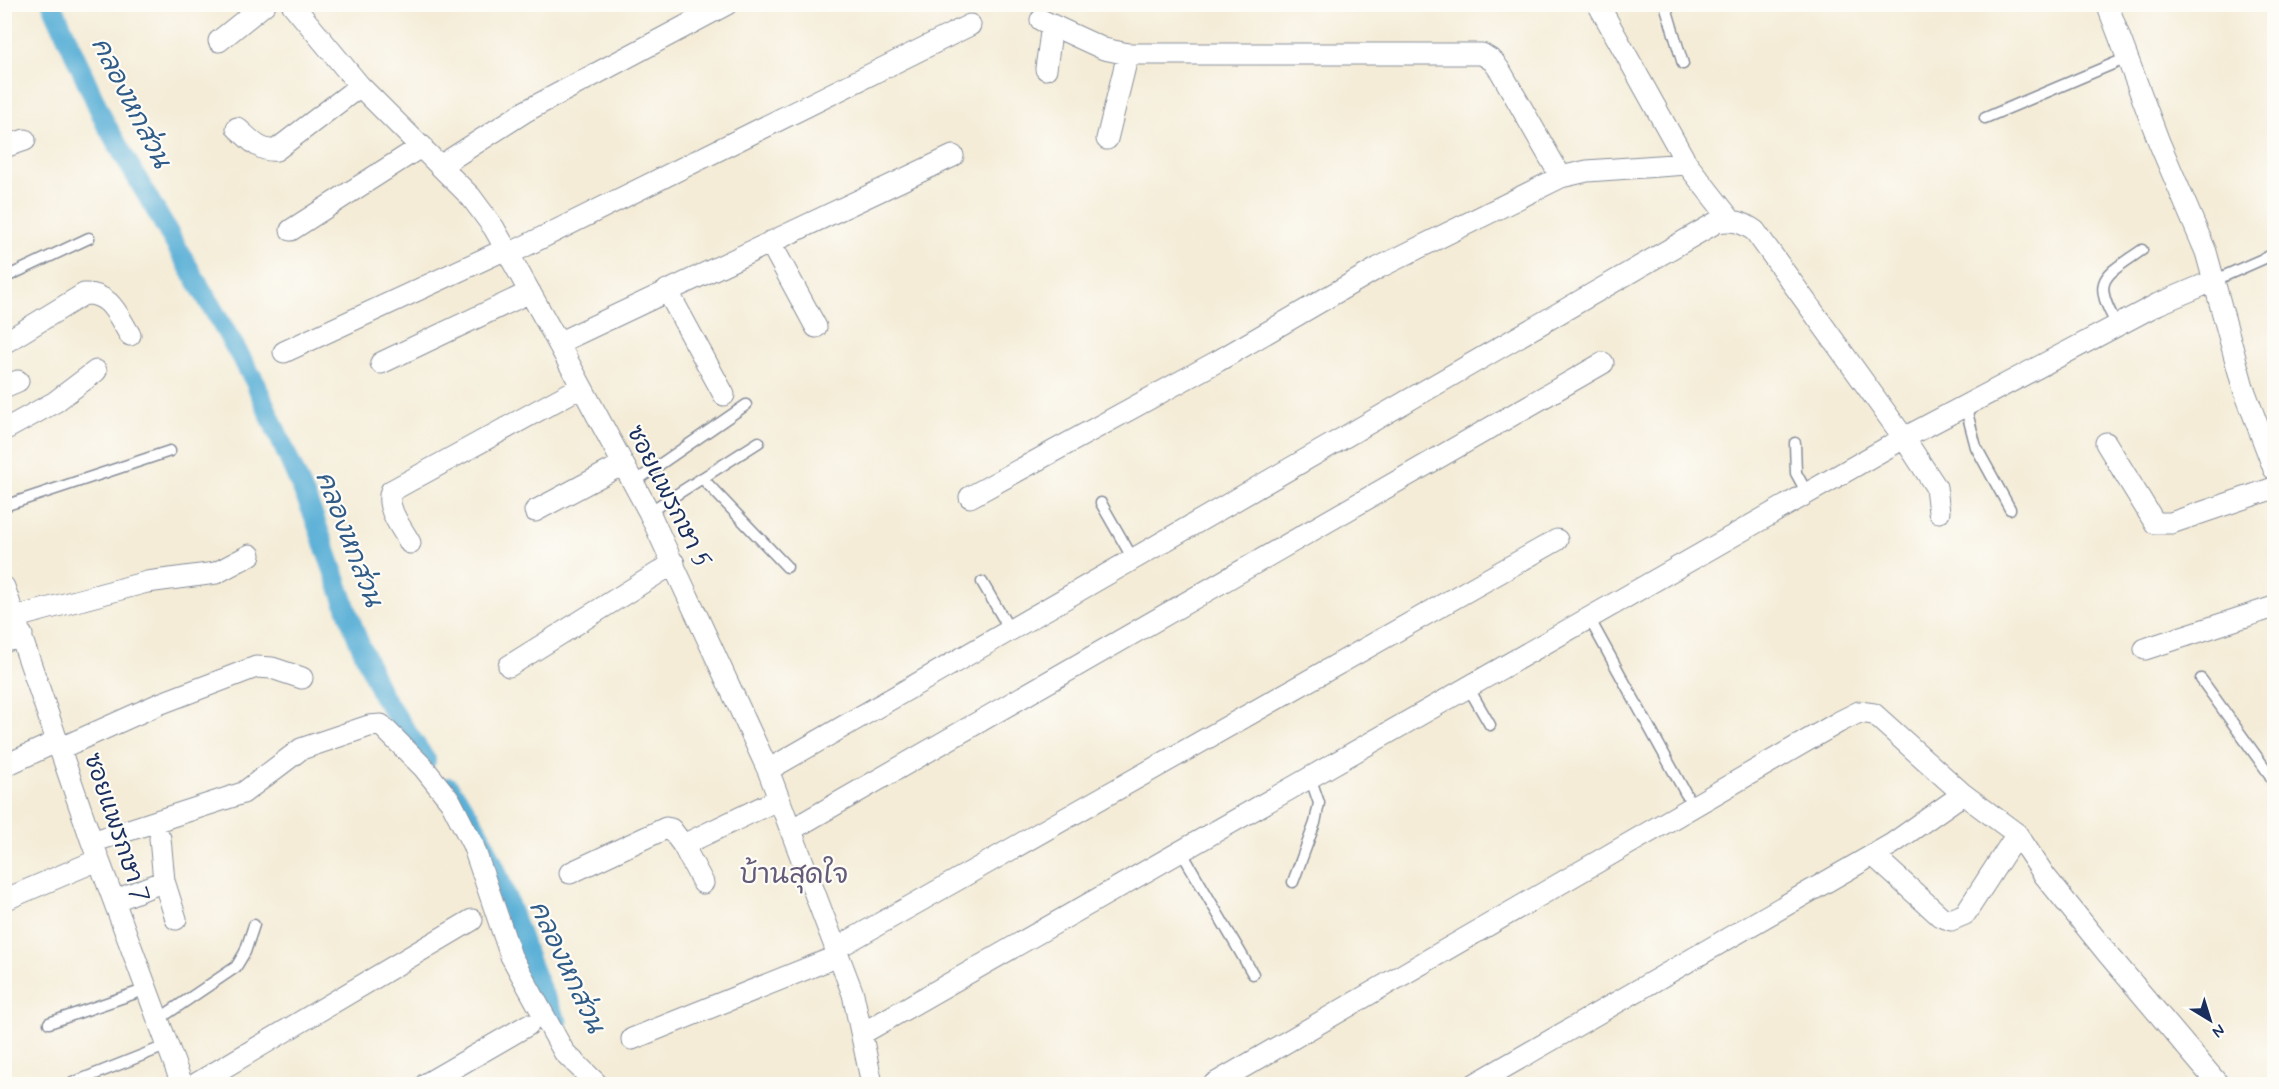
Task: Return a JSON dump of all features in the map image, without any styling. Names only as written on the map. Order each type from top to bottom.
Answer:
[{"type":"street","points":[[219,41],[266,4]]},
{"type":"street","name":"ซอยแพรกษา 5","points":[[292,4],[360,87],[471,197],[508,251],[649,512],[768,770],[837,953],[863,1033],[872,1084]]},
{"type":"street","points":[[440,166],[526,111],[727,4]]},
{"type":"street","points":[[1598,4],[1687,164],[1730,219]]},
{"type":"street","points":[[2107,4],[2206,252],[2243,387],[2274,469]]},
{"type":"street","points":[[1046,69],[1046,22],[1126,61],[1482,54],[1493,61],[1561,177]]},
{"type":"street","points":[[284,352],[508,251],[970,25]]},
{"type":"street","points":[[1107,139],[1126,61]]},
{"type":"street","points":[[237,128],[258,146],[267,151],[276,150],[360,87]]},
{"type":"street","points":[[4,147],[25,140]]},
{"type":"street","points":[[291,230],[422,146]]},
{"type":"street","points":[[558,343],[953,156]]},
{"type":"street","points":[[970,497],[1218,361],[1378,268],[1561,177],[1587,171],[1687,164]]},
{"type":"street","points":[[768,770],[1695,233],[1717,222],[1730,219],[1745,224],[1755,231],[1904,438],[1936,487],[1939,512]]},
{"type":"street","points":[[770,242],[816,327]]},
{"type":"street","points":[[863,1033],[1904,438],[2158,304],[2213,281]]},
{"type":"street","points":[[667,290],[724,395]]},
{"type":"street","points":[[381,363],[530,292]]},
{"type":"street","points":[[4,343],[84,294],[101,296],[111,304],[130,335]]},
{"type":"street","points":[[790,830],[1603,363]]},
{"type":"street","points":[[4,430],[55,402],[96,371]]},
{"type":"street","points":[[410,543],[392,509],[389,498],[391,491],[581,387]]},
{"type":"street","points":[[2106,442],[2155,524],[2171,523],[2274,488]]},
{"type":"street","points":[[535,511],[623,464]]},
{"type":"street","points":[[632,1039],[837,953],[1557,540]]},
{"type":"street","points":[[14,631],[147,582],[216,573],[250,555]]},
{"type":"street","points":[[509,666],[674,564]]},
{"type":"street","name":"ซอยแพรกษา 7","points":[[4,587],[14,631],[59,745],[95,851],[183,1084]]},
{"type":"street","points":[[2145,649],[2274,607]]},
{"type":"street","points":[[4,766],[248,669],[272,668],[302,678]]},
{"type":"street","points":[[1214,1084],[1331,1014],[1859,712],[1874,714],[1963,794],[2017,834],[2073,910],[2218,1084]]},
{"type":"street","points":[[4,900],[95,851],[243,793],[301,749],[369,726],[381,725],[423,767],[451,802],[473,846],[512,956],[564,1052],[597,1084]]},
{"type":"street","points":[[1475,1084],[1873,855],[1963,794]]},
{"type":"street","points":[[683,845],[779,799]]},
{"type":"street","points":[[570,873],[666,828],[671,829],[683,845],[703,883]]},
{"type":"street","points":[[1873,855],[1940,916],[1951,920],[1965,914],[2017,834]]},
{"type":"street","points":[[160,838],[164,881],[176,919]]},
{"type":"street","points":[[114,901],[164,881]]},
{"type":"street","points":[[196,1084],[472,920]]},
{"type":"street","points":[[426,1084],[528,1025]]},
{"type":"lane","points":[[1665,4],[1683,64]]},
{"type":"lane","points":[[1985,118],[2127,58]]},
{"type":"lane","points":[[6,276],[89,238]]},
{"type":"lane","points":[[2117,325],[2104,302],[2104,280],[2142,250]]},
{"type":"lane","points":[[2213,281],[2274,254]]},
{"type":"lane","points":[[633,483],[746,405]]},
{"type":"lane","points":[[1965,405],[1976,447],[2010,510]]},
{"type":"lane","points":[[649,512],[759,442]]},
{"type":"lane","points":[[1796,443],[1796,473],[1807,493]]},
{"type":"lane","points":[[4,506],[170,451]]},
{"type":"lane","points":[[702,478],[787,567]]},
{"type":"lane","points":[[1101,503],[1133,559]]},
{"type":"lane","points":[[982,582],[1010,630]]},
{"type":"lane","points":[[1589,618],[1686,794]]},
{"type":"lane","points":[[2200,679],[2270,775],[2274,785]]},
{"type":"lane","points":[[1468,687],[1490,725]]},
{"type":"lane","points":[[1293,882],[1315,823],[1319,803],[1310,777]]},
{"type":"lane","points":[[1181,851],[1253,974]]},
{"type":"lane","points":[[159,1019],[236,967],[245,952],[254,925]]},
{"type":"lane","points":[[49,1023],[147,989]]},
{"type":"lane","points":[[70,1084],[168,1045]]},
{"type":"waterway","name":"คลองหกส่วน","points":[[52,4],[105,123],[254,380],[313,514],[356,635],[382,695],[426,760]]},
{"type":"waterway","name":"คลองหกส่วน","points":[[449,787],[484,842],[543,994],[558,1023]]},
{"type":"district","name":"บ้านสุดใจ","points":[[794,875]]}]
